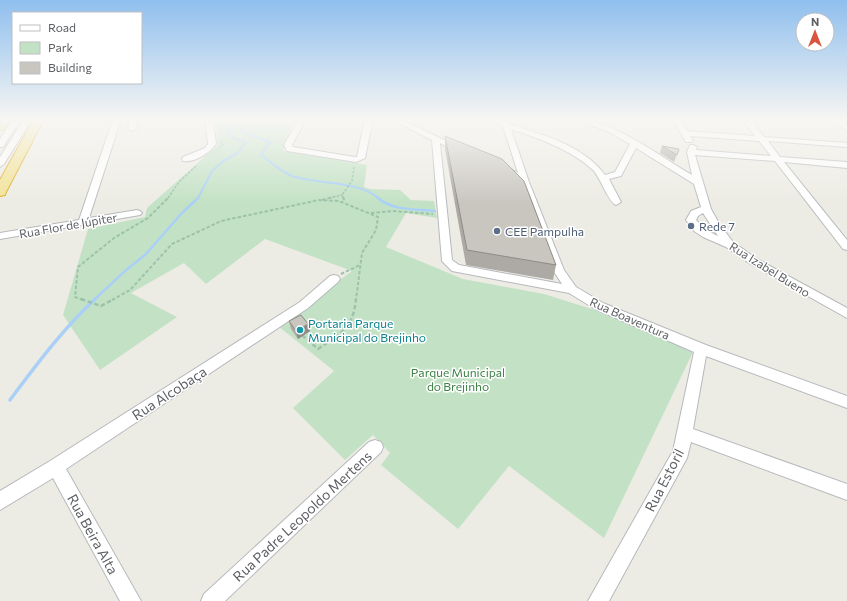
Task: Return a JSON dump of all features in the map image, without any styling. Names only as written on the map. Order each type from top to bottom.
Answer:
[{"type":"highway","points":[[0,192],[23,147]]},
{"type":"street","points":[[0,164],[14,147]]},
{"type":"street","points":[[83,222],[108,147]]},
{"type":"street","points":[[186,159],[208,150],[210,147]]},
{"type":"street","points":[[288,147],[291,150],[358,159],[361,147]]},
{"type":"street","points":[[437,147],[447,261],[450,265],[456,268],[572,290]]},
{"type":"street","points":[[456,147],[471,154]]},
{"type":"street","name":"Rua Boaventura","points":[[514,147],[525,182],[558,270],[572,290],[599,306],[701,349],[847,402]]},
{"type":"street","points":[[563,147],[580,156],[595,168],[603,178],[616,202]]},
{"type":"street","points":[[603,178],[618,174],[632,147]]},
{"type":"street","points":[[639,147],[708,189]]},
{"type":"street","name":"Rua Izabel Bueno","points":[[692,147],[708,189],[706,209]]},
{"type":"street","points":[[769,147],[847,247]]},
{"type":"street","points":[[694,151],[847,164]]},
{"type":"street","name":"Rua Izabel Bueno","points":[[694,151],[697,182],[706,209],[715,226],[729,244],[753,261],[847,314]]},
{"type":"street","points":[[500,167],[514,174],[525,182]]},
{"type":"street","points":[[706,209],[695,212],[692,215],[690,220],[695,228],[703,234],[729,244]]},
{"type":"street","name":"Rua Flor de Júpiter","points":[[0,236],[137,213]]},
{"type":"street","name":"Rua Alcobaça","points":[[0,501],[56,467],[304,305],[334,278]]},
{"type":"street","name":"Rua Estoril","points":[[598,601],[681,454],[701,349]]},
{"type":"street","points":[[685,433],[847,492]]},
{"type":"street","name":"Rua Padre Leopoldo Mertens","points":[[211,601],[375,447]]},
{"type":"street","name":"Rua Beira Alta","points":[[56,467],[130,601]]},
{"type":"path","points":[[345,203],[342,195],[352,180],[358,159]]},
{"type":"path","points":[[197,164],[179,182],[169,197],[148,218],[114,238],[78,267],[75,298],[101,306],[130,290],[172,244],[221,221],[342,195]]},
{"type":"path","points":[[299,332],[318,348],[346,330],[355,310],[362,253],[376,230],[378,217],[339,201],[319,200]]},
{"type":"path","points":[[370,214],[393,211],[433,216],[433,214]]},
{"type":"path","points":[[334,278],[360,265]]},
{"type":"green space","name":"Parque Municipal do Brejinho","points":[[216,147],[284,147],[283,151],[367,165],[364,187],[370,189],[400,190],[411,200],[434,201],[437,218],[406,213],[386,247],[463,279],[544,294],[592,309],[693,352],[604,538],[509,466],[458,529],[381,465],[390,453],[373,435],[345,460],[293,408],[334,371],[278,326],[352,271],[265,239],[206,284],[184,263],[131,293],[177,317],[100,370],[63,315],[88,229],[145,217],[147,208]]},
{"type":"building","name":"CEE Pampulha","points":[[447,147],[472,147],[502,159],[524,181],[556,265],[467,250]]},
{"type":"building","points":[[664,147],[679,149],[677,155]]},
{"type":"building","points":[[301,315],[308,324],[296,331],[289,321]]},
{"type":"waterway","points":[[198,198],[212,171],[223,161],[238,153],[242,147]]},
{"type":"waterway","points":[[267,147],[261,155],[292,176],[361,189],[378,198]]},
{"type":"waterway","points":[[377,197],[383,202],[396,207],[435,211]]},
{"type":"waterway","points":[[94,300],[146,254],[181,214],[198,198]]},
{"type":"waterway","points":[[10,400],[61,335],[95,299]]},
{"type":"place","name":"Rede 7","points":[[691,226]]},
{"type":"place","name":"CEE Pampulha","points":[[497,231]]},
{"type":"place","name":"Portaria Parque Municipal do Brejinho","points":[[300,330]]}]
